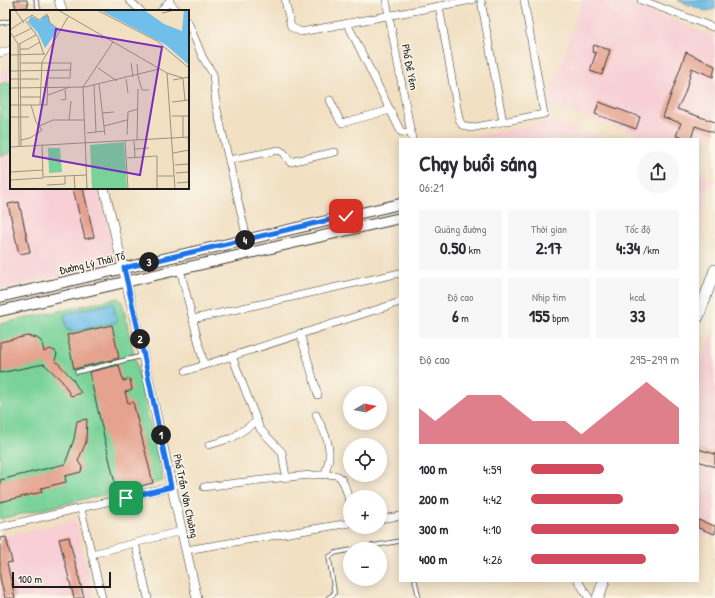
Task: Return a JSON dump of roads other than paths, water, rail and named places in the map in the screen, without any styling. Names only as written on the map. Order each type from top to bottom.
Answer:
[{"type":"main road","name":"Đường Lý Thái Tổ","points":[[0,297],[399,204]]},
{"type":"main road","points":[[0,311],[399,218]]},
{"type":"main road","points":[[699,315],[715,270]]},
{"type":"main road","points":[[598,598],[604,582]]},
{"type":"street","points":[[59,0],[62,10]]},
{"type":"street","points":[[129,0],[140,10]]},
{"type":"street","points":[[285,0],[291,27],[301,32],[472,0]]},
{"type":"street","name":"Phố Đề Yêm","points":[[386,0],[412,136]]},
{"type":"street","points":[[481,0],[503,122]]},
{"type":"street","points":[[439,6],[459,120],[462,125],[470,128],[544,114],[524,0]]},
{"type":"street","points":[[641,0],[714,25]]},
{"type":"street","points":[[162,10],[170,1],[177,10]]},
{"type":"street","points":[[347,23],[401,132],[412,136]]},
{"type":"street","points":[[189,24],[203,58],[213,74],[216,105],[247,240]]},
{"type":"street","points":[[0,53],[10,50]]},
{"type":"street","points":[[330,100],[342,123],[390,110]]},
{"type":"street","points":[[229,160],[279,150],[284,153],[290,162],[335,152]]},
{"type":"street","name":"Phố Trần Văn Chuông","points":[[104,189],[127,281],[171,487],[197,598]]},
{"type":"street","points":[[180,269],[204,364]]},
{"type":"street","points":[[193,320],[399,273]]},
{"type":"street","points":[[186,370],[399,302]]},
{"type":"street","points":[[300,333],[318,395]]},
{"type":"street","points":[[232,356],[260,429],[282,452],[286,477]]},
{"type":"street","points":[[316,415],[328,439],[329,458],[325,469],[326,475]]},
{"type":"street","points":[[209,445],[232,438],[257,422]]},
{"type":"street","points":[[204,487],[286,477],[334,475],[341,479],[345,490]]},
{"type":"street","points":[[0,527],[171,487]]},
{"type":"street","points":[[81,509],[102,598]]},
{"type":"street","points":[[387,518],[399,516]]},
{"type":"street","points":[[186,550],[343,524]]},
{"type":"street","points":[[92,554],[181,531]]},
{"type":"street","points":[[135,543],[148,598]]},
{"type":"street","points":[[579,582],[589,598]]},
{"type":"lane","points":[[36,0],[39,10]]},
{"type":"lane","points":[[0,23],[10,21]]},
{"type":"lane","points":[[77,372],[144,356]]},
{"type":"lane","points":[[387,543],[399,541]]},
{"type":"lane","points":[[328,598],[334,594],[329,557],[335,553],[343,551]]},
{"type":"lane","points":[[415,582],[419,598]]},
{"type":"water","points":[[677,0],[715,0],[715,9],[706,11]]},
{"type":"water","points":[[113,303],[117,322],[72,332],[71,330],[67,330],[64,314]]}]
